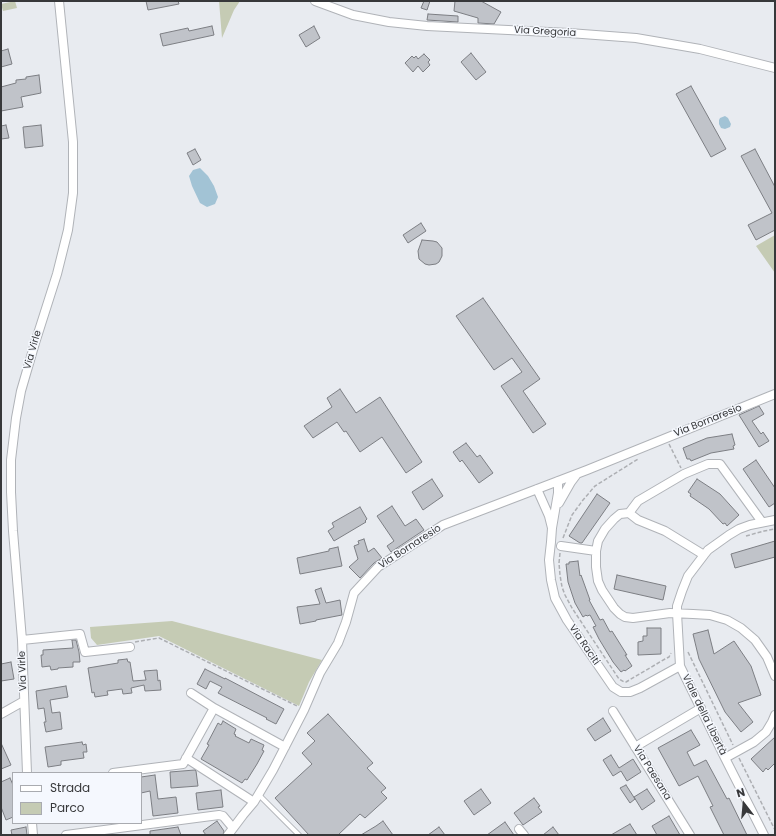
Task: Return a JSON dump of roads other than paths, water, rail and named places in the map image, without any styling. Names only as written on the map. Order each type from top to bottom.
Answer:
[{"type":"street","name":"Via Virle","points":[[27,772],[22,640],[11,492],[12,453],[21,391],[57,274],[68,230],[73,193],[73,142],[59,1]]},
{"type":"street","name":"Via Gregoria","points":[[315,1],[353,15],[389,22],[427,26],[636,38],[700,49],[775,68]]},
{"type":"street","name":"Via Bornaresio","points":[[228,835],[256,798],[285,747],[304,710],[320,673],[338,643],[346,622],[354,593],[378,567],[443,525],[558,481],[775,394]]},
{"type":"street","points":[[762,522],[720,464],[708,464],[684,474],[638,501],[629,512],[620,514],[614,519],[605,529],[598,541],[596,551],[596,567],[598,581],[606,597],[620,614],[625,617],[633,618],[677,613],[710,615],[727,620],[741,628],[755,640],[767,657],[775,676]]},
{"type":"street","points":[[555,513],[567,488],[578,473]]},
{"type":"street","name":"Via Raciti","points":[[558,481],[558,493],[552,528],[549,560],[555,598],[567,620],[613,687],[621,692],[630,692],[640,688],[680,666]]},
{"type":"street","name":"Via Raciti","points":[[537,489],[549,516],[552,528]]},
{"type":"street","points":[[629,512],[638,520],[665,531],[704,555]]},
{"type":"street","name":"Viale della Libertà","points":[[764,835],[680,666],[677,606],[688,576],[704,555],[729,535],[738,530],[750,525],[775,520]]},
{"type":"street","points":[[562,546],[596,551]]},
{"type":"street","points":[[22,640],[80,634],[85,652],[130,645]]},
{"type":"street","points":[[191,693],[214,708],[285,747]]},
{"type":"street","points":[[1,714],[24,701]]},
{"type":"street","points":[[121,772],[183,764],[214,708]]},
{"type":"street","points":[[635,747],[701,708]]},
{"type":"street","name":"Via Paesana","points":[[613,711],[690,835]]},
{"type":"street","points":[[725,758],[754,742],[766,732],[775,715]]},
{"type":"street","points":[[186,758],[256,798]]},
{"type":"street","points":[[66,835],[219,815],[223,816],[233,828]]},
{"type":"street","points":[[32,824],[33,835]]},
{"type":"lane","points":[[256,798],[299,835]]},
{"type":"water","points":[[725,116],[731,124],[730,127],[725,129],[721,128],[719,120]]},
{"type":"water","points":[[200,168],[208,176],[218,197],[215,204],[207,207],[200,203],[189,176],[193,170]]}]
